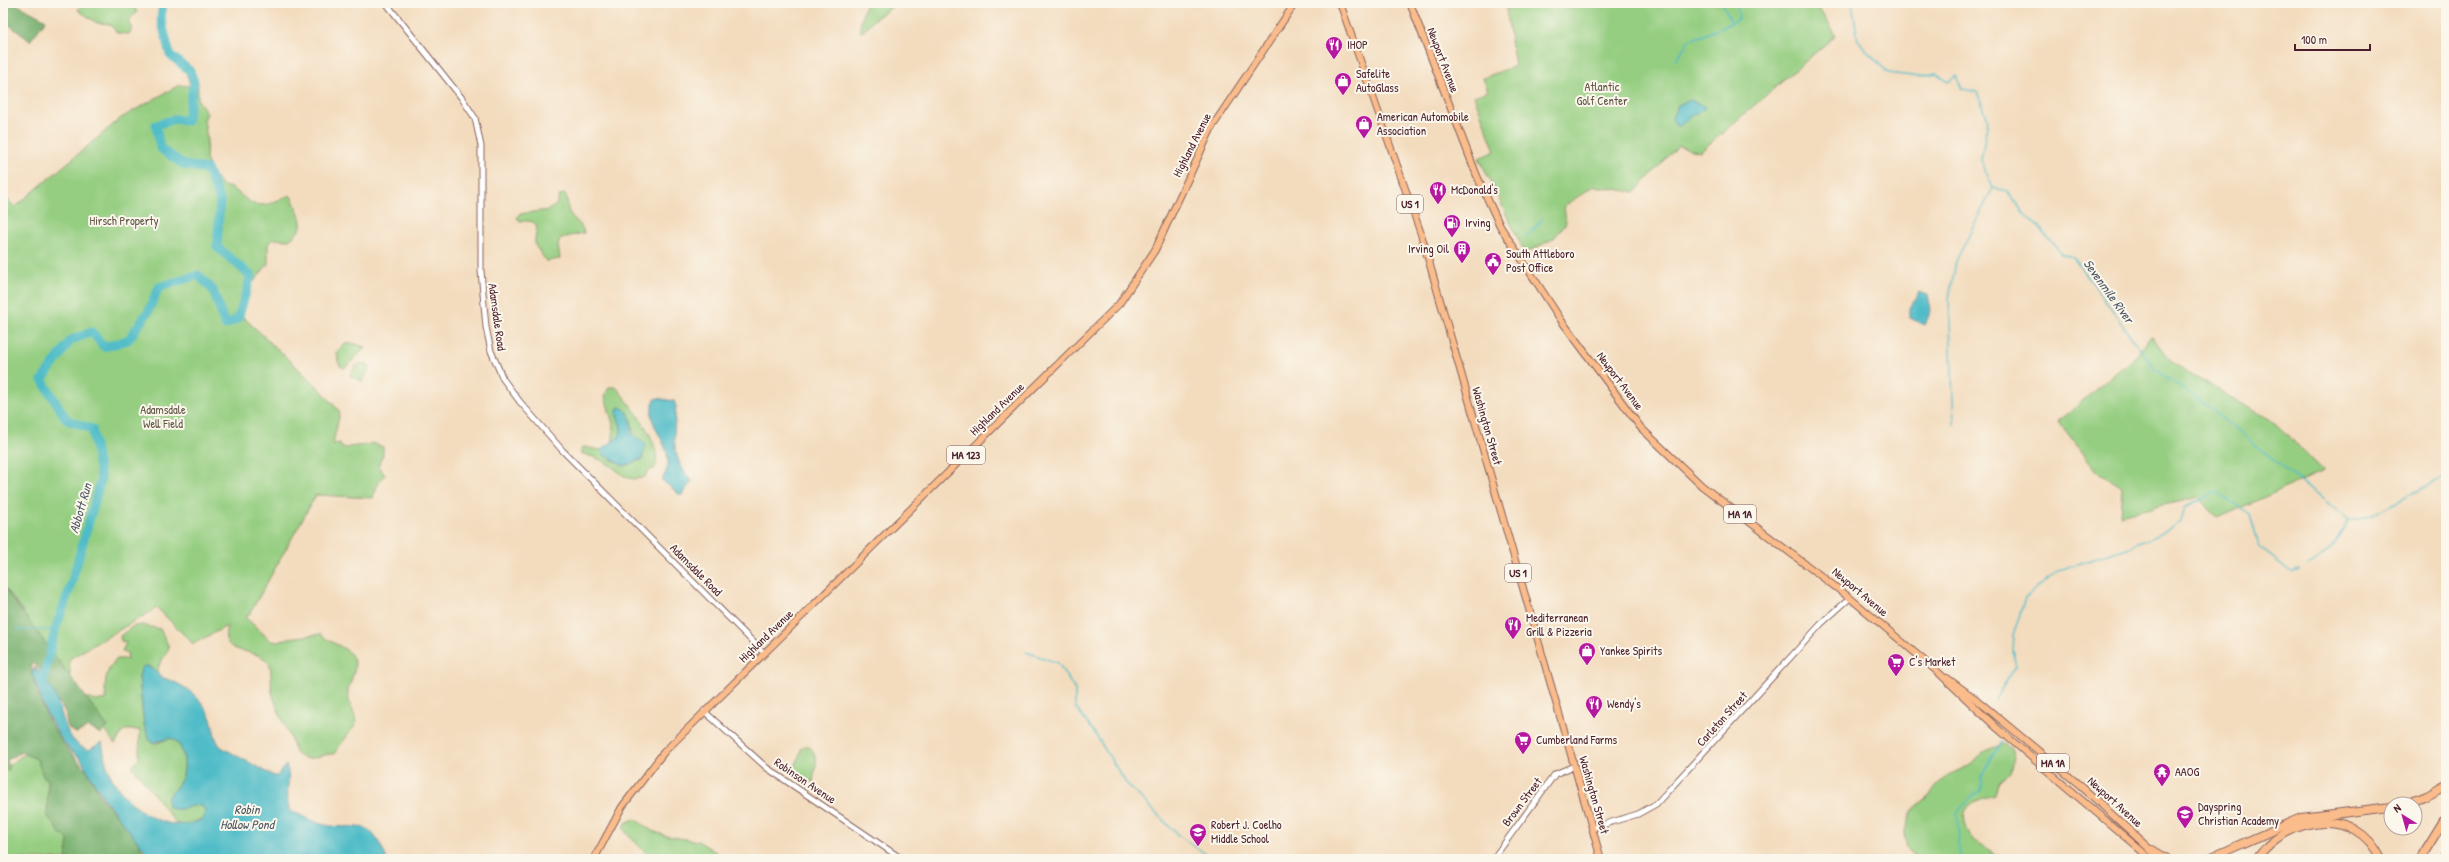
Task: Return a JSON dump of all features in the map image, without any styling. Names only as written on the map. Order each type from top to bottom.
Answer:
[{"type":"highway","points":[[2423,798],[2446,785]]},
{"type":"highway","points":[[2207,859],[2301,818],[2383,808]]},
{"type":"highway","points":[[2420,859],[2446,817]]},
{"type":"highway","points":[[2256,859],[2270,844],[2288,831],[2309,824],[2326,822],[2343,824],[2358,831],[2372,843],[2381,859]]},
{"type":"highway","points":[[2152,850],[2167,859]]},
{"type":"main road","name":"Highland Avenue","points":[[594,859],[616,816],[646,773],[664,752],[704,711],[1091,333],[1122,300],[1155,250],[1209,132],[1295,3]]},
{"type":"main road","name":"Washington Street","points":[[1340,3],[1421,234],[1601,859]]},
{"type":"main road","name":"Newport Avenue","points":[[1410,3],[1474,169],[1500,226],[1561,320],[1641,428],[1688,474],[1850,598],[1939,673],[1997,728],[2151,859]]},
{"type":"main road","name":"Newport Avenue","points":[[1939,673],[1991,711],[2082,787],[2161,859]]},
{"type":"street","name":"Adamsdale Road","points":[[386,3],[475,118],[481,146],[481,271],[486,327],[491,351],[503,379],[527,411],[563,451],[764,653]]},
{"type":"street","name":"Carleton Street","points":[[1592,828],[1638,814],[1656,804],[1821,624],[1850,598]]},
{"type":"street","name":"Robinson Avenue","points":[[704,711],[767,768],[902,859]]},
{"type":"street","name":"Brown Street","points":[[1493,859],[1555,774],[1574,766]]},
{"type":"green space","points":[[3,3],[14,3],[46,20],[30,41],[3,20]]},
{"type":"green space","points":[[87,3],[118,3],[134,7],[137,12],[128,21],[132,29],[129,34],[117,33],[110,24],[97,23],[78,10],[81,6]]},
{"type":"green space","points":[[866,3],[893,3],[892,7],[872,21],[863,32],[860,31],[860,29]]},
{"type":"green space","name":"Atlantic Golf Center","points":[[1540,3],[1815,3],[1836,35],[1700,152],[1678,146],[1635,192],[1594,186],[1564,206],[1566,223],[1553,239],[1525,253],[1479,158],[1495,151],[1474,96],[1488,91],[1483,78],[1515,66],[1506,9]]},
{"type":"green space","points":[[186,66],[193,68],[198,82],[198,100],[207,113],[204,120],[207,139],[206,159],[214,176],[223,186],[233,189],[254,204],[263,205],[275,202],[290,195],[301,222],[298,232],[289,240],[273,239],[268,244],[268,264],[252,284],[240,314],[321,390],[340,412],[333,444],[340,443],[341,447],[345,448],[372,443],[383,447],[383,455],[378,466],[385,475],[378,483],[373,498],[316,495],[249,615],[245,617],[271,641],[278,642],[289,638],[321,634],[351,654],[355,662],[348,695],[355,715],[356,724],[334,754],[309,759],[300,756],[295,752],[274,700],[271,688],[270,665],[262,657],[239,650],[228,643],[226,636],[227,626],[193,644],[157,608],[69,659],[71,686],[20,618],[24,613],[3,585],[3,195],[15,207],[121,118],[179,85],[189,86],[191,96]]},
{"type":"green space","points":[[564,194],[567,198],[569,212],[582,227],[584,233],[561,238],[558,244],[560,259],[546,261],[535,245],[535,224],[528,221],[520,221],[517,218],[519,214],[548,210],[556,205],[560,195]]},
{"type":"green space","points":[[2151,336],[2173,363],[2276,424],[2324,471],[2217,518],[2199,497],[2120,515],[2122,487],[2097,471],[2058,421],[2137,355]]},
{"type":"green space","points":[[351,343],[366,347],[345,368],[341,367],[338,362],[337,351],[345,344]]},
{"type":"green space","points":[[365,363],[370,366],[363,382],[350,376],[355,366]]},
{"type":"green space","points":[[609,387],[616,387],[637,414],[651,436],[657,458],[655,468],[647,472],[645,477],[639,479],[629,478],[605,462],[581,453],[581,448],[584,447],[601,450],[604,455],[624,466],[643,459],[634,434],[631,419],[616,413],[621,427],[620,437],[612,443],[614,428],[605,396]]},
{"type":"green space","points":[[3,586],[108,727],[101,734],[88,727],[77,733],[69,729],[65,711],[51,693],[38,667],[31,663],[35,685],[53,728],[65,746],[89,774],[102,798],[139,843],[147,859],[66,859],[68,840],[63,834],[61,835],[47,815],[48,780],[43,776],[37,759],[21,752],[7,760],[9,770],[3,771]]},
{"type":"green space","points":[[142,625],[160,629],[169,647],[157,672],[149,666],[139,677],[141,703],[147,733],[150,740],[154,744],[171,738],[182,750],[184,767],[182,778],[167,798],[185,809],[191,805],[202,806],[205,810],[204,818],[184,826],[176,823],[132,766],[139,759],[140,730],[124,730],[115,744],[81,699],[88,698],[96,701],[106,699],[105,683],[110,668],[117,659],[128,659],[127,653],[122,651],[126,643],[121,641],[120,636],[133,626]]},
{"type":"green space","points":[[39,743],[77,859],[3,859],[3,770]]},
{"type":"green space","points":[[2004,744],[2011,749],[2014,758],[2010,771],[1998,783],[1995,795],[1977,801],[1965,812],[1966,826],[1969,835],[2001,859],[1916,858],[1907,848],[1904,834],[1912,811],[1928,798],[1936,786],[1948,775],[1973,764],[1983,752]]},
{"type":"green space","points":[[805,746],[809,746],[816,759],[813,782],[802,780],[794,774],[801,749]]},
{"type":"green space","points":[[635,819],[652,831],[667,836],[698,841],[727,859],[652,859],[627,834],[623,827],[627,822]]},
{"type":"water","points":[[1691,100],[1704,106],[1704,109],[1693,115],[1680,126],[1676,126],[1672,118],[1678,105]]},
{"type":"water","points":[[1919,292],[1928,295],[1931,310],[1925,325],[1910,318],[1910,308]]},
{"type":"water","points":[[656,398],[674,401],[676,406],[674,437],[675,446],[680,464],[692,481],[681,496],[662,480],[667,469],[668,462],[664,446],[653,423],[652,406]]},
{"type":"water","points":[[619,407],[629,414],[632,434],[646,443],[642,459],[624,466],[604,455],[601,450],[620,436],[621,427],[616,413]]},
{"type":"water","name":"Robin Hollow Pond","points":[[145,665],[157,672],[160,677],[176,683],[197,697],[211,719],[214,733],[218,744],[221,747],[274,776],[277,776],[286,765],[288,770],[288,805],[290,811],[321,824],[361,827],[367,829],[373,834],[380,844],[387,859],[150,859],[147,853],[104,799],[80,758],[69,749],[59,736],[45,710],[32,674],[35,667],[50,687],[57,700],[67,730],[75,742],[89,750],[102,742],[109,772],[125,796],[136,807],[162,821],[176,824],[190,823],[204,818],[205,810],[202,806],[198,805],[181,809],[173,809],[168,807],[167,798],[182,778],[184,761],[182,750],[171,738],[151,743],[144,725],[139,677],[141,669]]},
{"type":"waterway","name":"Abbott Run","points":[[45,689],[43,681],[55,630],[70,588],[101,479],[92,429],[67,420],[42,380],[71,340],[92,332],[104,347],[128,340],[148,312],[159,287],[198,275],[213,290],[225,325],[238,319],[251,276],[217,247],[220,200],[207,169],[184,165],[160,148],[156,125],[175,119],[187,121],[194,82],[190,71],[170,55],[161,19],[163,3]]},
{"type":"waterway","points":[[1722,3],[1731,21]]},
{"type":"waterway","points":[[1676,60],[1688,41],[1724,27],[1739,18],[1737,3]]},
{"type":"waterway","name":"Sevenmile River","points":[[1852,3],[1858,41],[1888,73],[1920,77],[1936,73],[1948,82],[1956,76],[1962,89],[1977,92],[1988,119],[1981,160],[1993,188],[2007,191],[2022,211],[2038,226],[2061,253],[2073,257],[2154,368],[2212,410],[2349,520],[2370,516],[2446,476]]},
{"type":"waterway","points":[[1954,425],[1949,298],[1956,261],[1993,188]]},
{"type":"waterway","points":[[1526,238],[1543,218]]},
{"type":"waterway","points":[[1995,699],[2016,666],[2012,650],[2013,635],[2025,598],[2059,570],[2130,547],[2166,531],[2180,521],[2184,507],[2217,492],[2250,514],[2259,547],[2291,572],[2299,570]]},
{"type":"waterway","points":[[2308,565],[2331,549],[2349,520]]},
{"type":"waterway","points":[[17,630],[55,630]]},
{"type":"waterway","points":[[1026,652],[1058,663],[1075,690],[1075,707],[1094,732],[1126,783],[1178,835],[1213,859]]},
{"type":"waterway","points":[[1960,859],[1957,813],[1968,800],[1981,790],[1981,776],[2002,742]]},
{"type":"place","name":"IHOP","points":[[1334,60]]},
{"type":"place","name":"Safelite AutoGlass","points":[[1343,96]]},
{"type":"place","name":"American Automobile Association","points":[[1364,139]]},
{"type":"place","name":"McDonald's","points":[[1438,205]]},
{"type":"place","name":"Irving","points":[[1452,238]]},
{"type":"place","name":"Irving Oil","points":[[1462,264]]},
{"type":"place","name":"South Attleboro Post Office","points":[[1493,276]]},
{"type":"place","name":"Mediterranean Grill & Pizzeria","points":[[1513,640]]},
{"type":"place","name":"Yankee Spirits","points":[[1587,666]]},
{"type":"place","name":"C's Market","points":[[1896,677]]},
{"type":"place","name":"Wendy's","points":[[1594,719]]},
{"type":"place","name":"Cumberland Farms","points":[[1523,755]]},
{"type":"place","name":"AAOG","points":[[2162,787]]},
{"type":"place","name":"Dayspring Christian Academy","points":[[2185,829]]},
{"type":"place","name":"Robert J. Coelho Middle School","points":[[1198,847]]},
{"type":"park label","name":"Hirsch Property","points":[[124,221]]},
{"type":"park label","name":"Adamsdale Well Field","points":[[163,417]]}]
